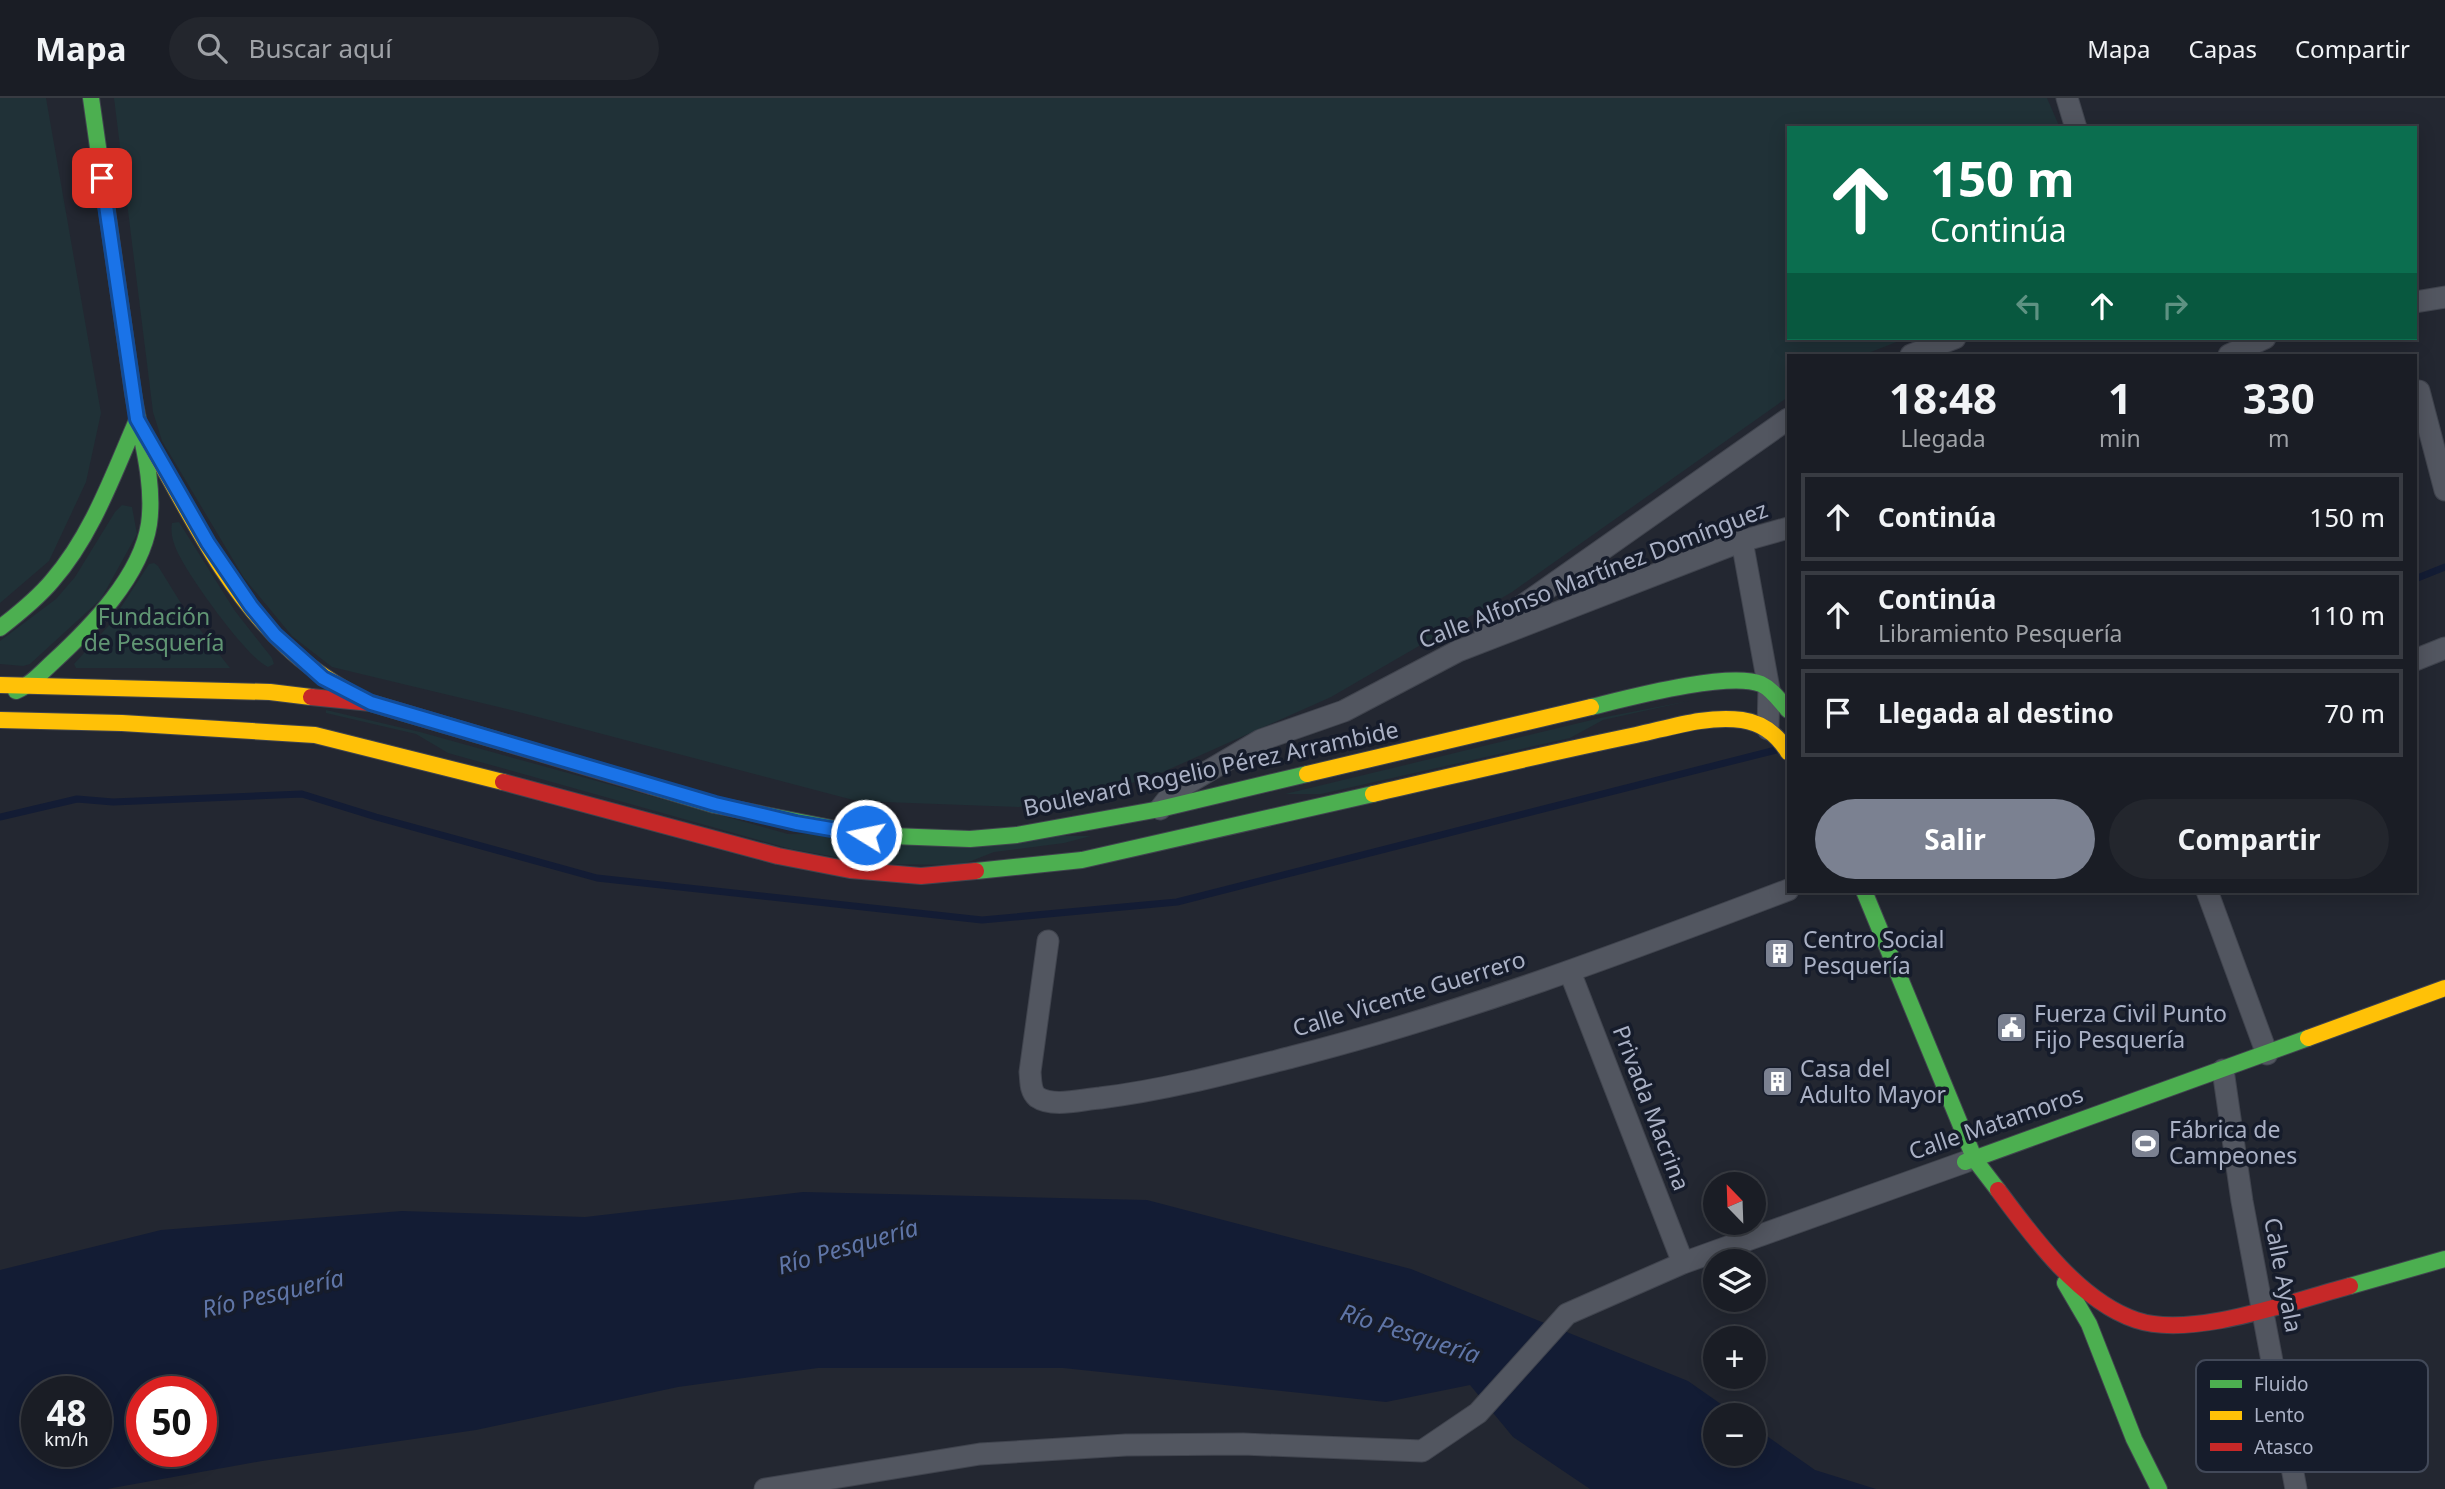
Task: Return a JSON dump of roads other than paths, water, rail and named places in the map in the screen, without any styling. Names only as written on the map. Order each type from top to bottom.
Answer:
[{"type":"main road","points":[[0,699],[25,687],[87,631],[115,595],[146,538],[148,482],[90,98]]},
{"type":"main road","points":[[0,628],[18,615],[58,575],[80,542],[137,419]]},
{"type":"main road","points":[[137,419],[208,543],[267,625],[295,656],[323,678],[371,703]]},
{"type":"main road","name":"Boulevard Rogelio Pérez Arrambide","points":[[0,685],[270,692],[371,703],[715,804],[796,823],[866,835],[970,839],[1017,835],[1160,808],[1647,694],[1731,681],[1758,683],[1769,689]]},
{"type":"main road","points":[[1769,689],[1787,709]]},
{"type":"main road","points":[[0,720],[122,723],[315,735],[450,768],[778,856],[850,870],[920,876],[1082,860],[1680,725],[1743,720],[1768,729],[1778,736],[1787,750]]},
{"type":"main road","points":[[1160,808],[1165,842]]},
{"type":"main road","points":[[1852,893],[1947,1125],[1970,1161],[2067,1273],[2092,1295],[2122,1315],[2152,1324],[2183,1325],[2263,1310],[2445,1259]]},
{"type":"main road","points":[[1865,893],[1970,1161],[1972,1173],[2065,1282],[2081,1306],[2128,1421],[2160,1489]]},
{"type":"main road","name":"Calle Matamoros","points":[[1970,1161],[2445,988]]},
{"type":"street","points":[[2067,98],[2075,126]]},
{"type":"street","points":[[2417,302],[2445,297]]},
{"type":"street","points":[[1914,354],[1950,340]]},
{"type":"street","points":[[2232,354],[2261,340]]},
{"type":"street","points":[[2419,391],[2445,490]]},
{"type":"street","points":[[1458,651],[1787,420]]},
{"type":"street","name":"Calle Alfonso Martínez Domínguez","points":[[1160,808],[1171,795],[1188,783],[1256,742],[1344,711],[1458,651],[1742,541],[1787,528]]},
{"type":"street","points":[[1742,541],[1769,689],[1768,729]]},
{"type":"street","points":[[2417,659],[2445,648]]},
{"type":"street","name":"Calle Vicente Guerrero","points":[[1048,941],[1030,1072],[1031,1085],[1035,1095],[1048,1100],[1066,1101],[1114,1096],[1231,1073],[1382,1034],[1570,972],[1787,890]]},
{"type":"street","points":[[2208,893],[2267,1054]]},
{"type":"street","name":"Privada Macrina","points":[[1570,972],[1683,1263]]},
{"type":"street","name":"Calle Ayala","points":[[2223,1070],[2242,1201],[2272,1360]]},
{"type":"street","name":"Calle Matamoros","points":[[765,1489],[980,1454],[1126,1445],[1243,1444],[1422,1451],[1478,1413],[1567,1314],[1683,1263],[1970,1161]]},
{"type":"water","name":"Río Pesquería","points":[[803,1192],[1147,1200],[1411,1269],[1688,1381],[1719,1403],[1703,1403],[1703,1466],[1766,1466],[1766,1435],[1815,1470],[1876,1489],[1590,1489],[1513,1437],[1470,1385],[1386,1402],[1063,1368],[818,1368],[678,1387],[476,1430],[262,1461],[107,1489],[0,1489],[0,1270],[161,1230],[402,1211],[585,1217]]},
{"type":"waterway","points":[[2417,578],[2445,567]]},
{"type":"waterway","points":[[0,817],[77,799],[113,802],[302,794],[597,878],[982,920],[1177,902],[1776,750]]},
{"type":"place","name":"Centro Social Pesquería","points":[[1780,953]]},
{"type":"place","name":"Fuerza Civil Punto Fijo Pesquería","points":[[2011,1027]]},
{"type":"place","name":"Casa del Adulto Mayor","points":[[1777,1082]]},
{"type":"place","name":"Fábrica de Campeones","points":[[2146,1143]]},
{"type":"park label","name":"Fundación de Pesquería","points":[[154,630]]}]
